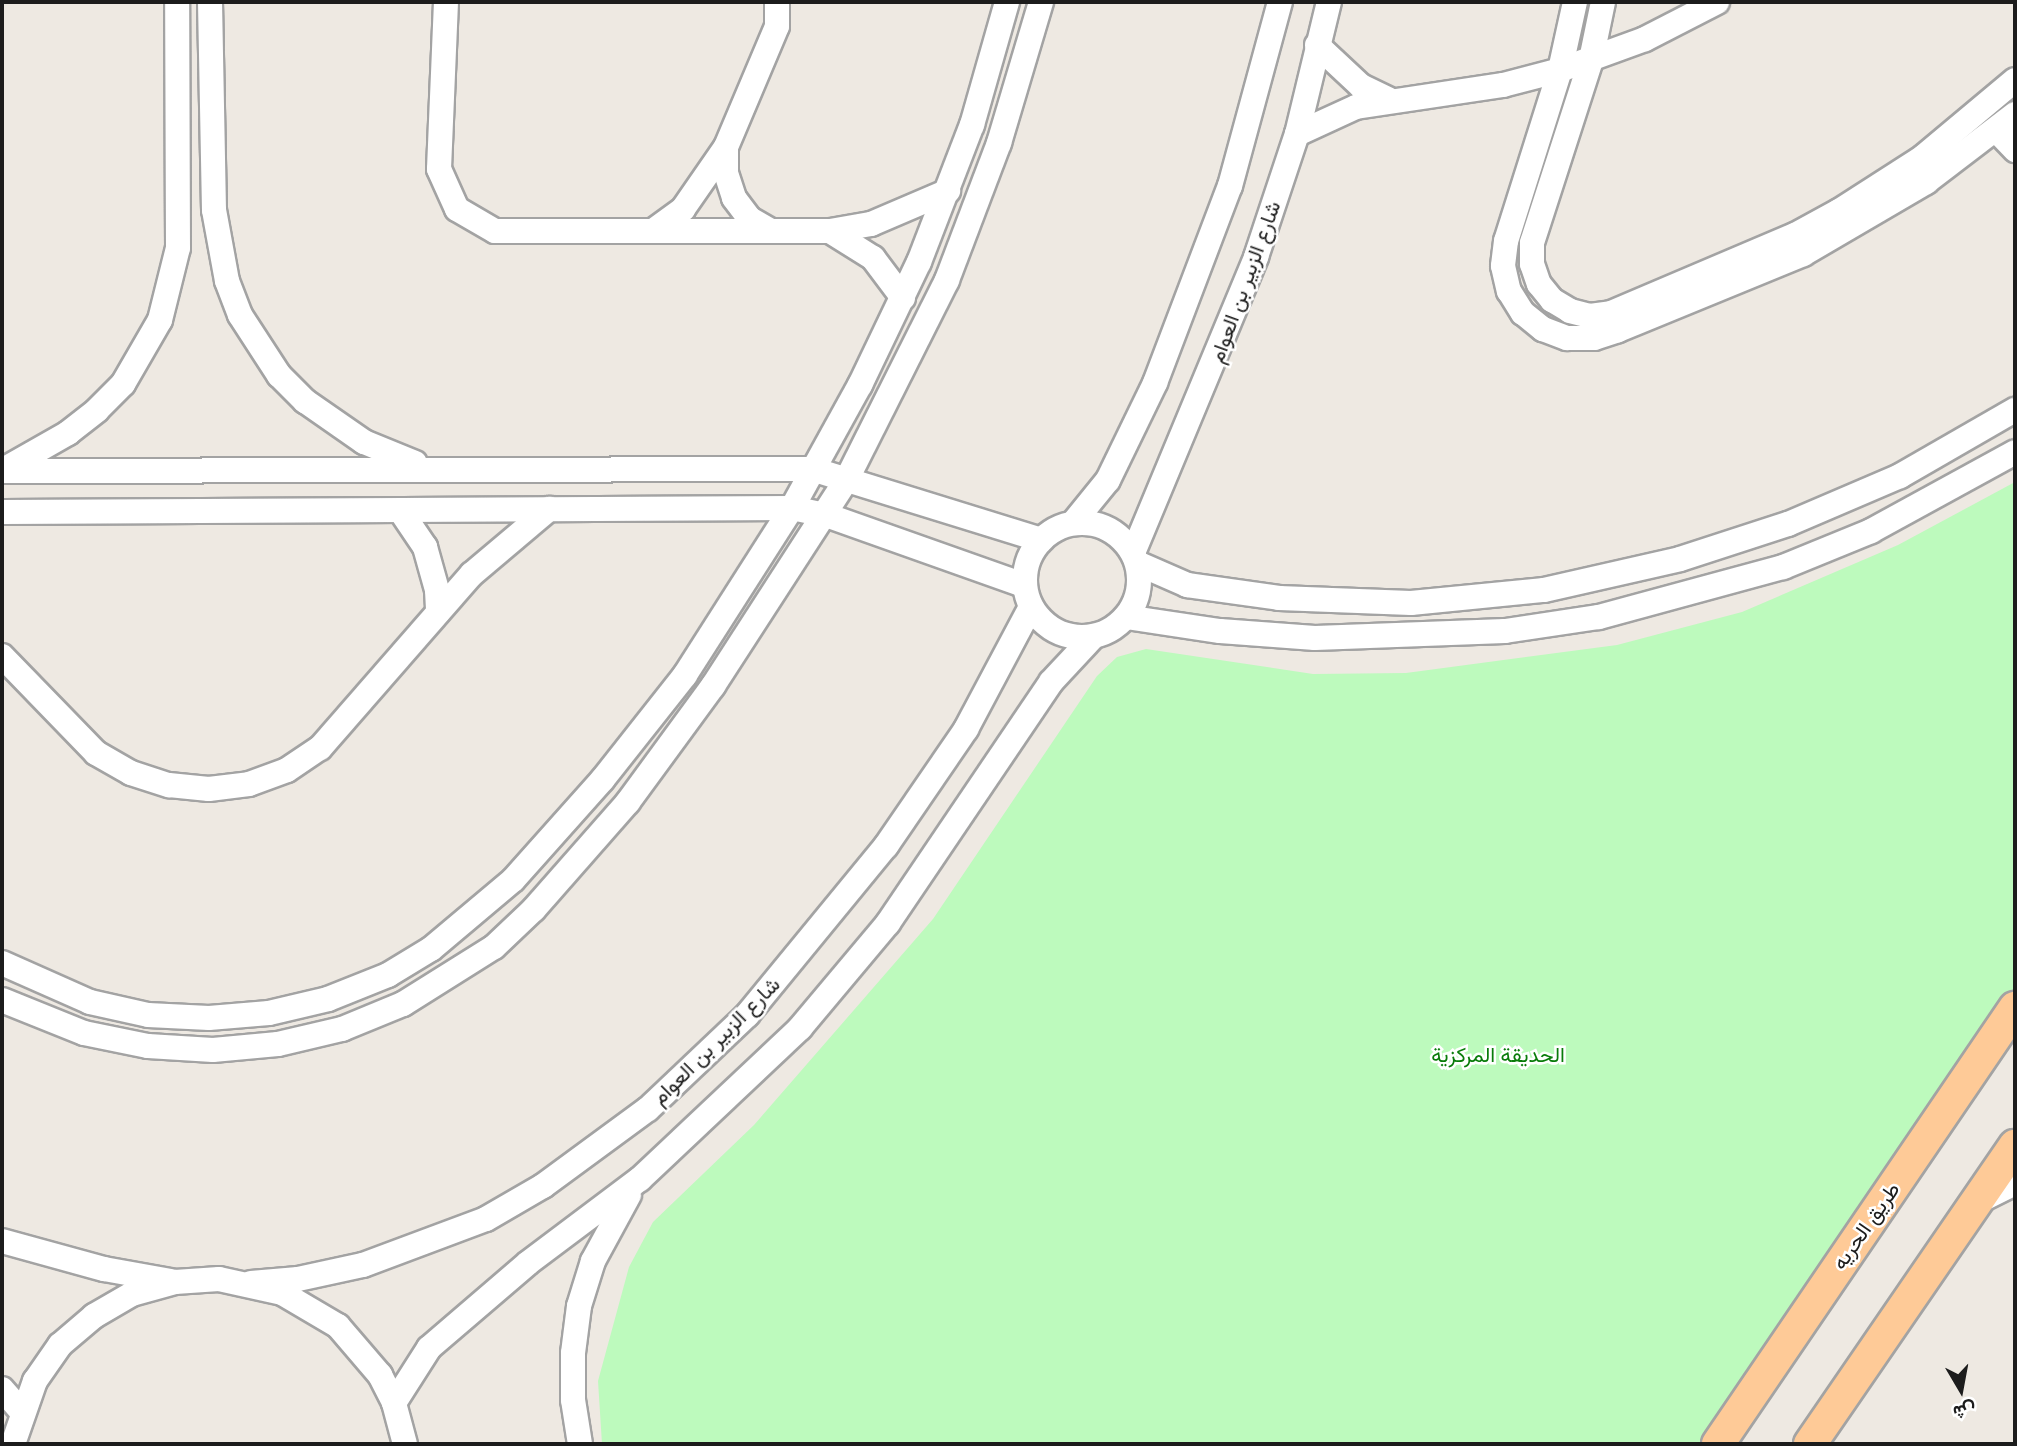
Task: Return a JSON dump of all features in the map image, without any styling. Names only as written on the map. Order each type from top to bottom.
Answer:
[{"type":"main road","name":"طريق الحريه","points":[[1718,1444],[2015,1008]]},
{"type":"main road","points":[[1810,1444],[2015,1146]]},
{"type":"street","points":[[2,471],[68,433],[97,410],[130,373],[160,320],[172,285],[180,211],[177,2]]},
{"type":"street","points":[[210,2],[214,210],[227,281],[240,315],[279,375],[305,401],[364,442],[433,469]]},
{"type":"street","points":[[446,2],[439,169],[457,209],[495,231],[830,231],[872,224],[948,191]]},
{"type":"street","points":[[653,231],[683,209],[707,181],[726,147],[777,26],[777,2]]},
{"type":"street","points":[[2,963],[90,1002],[148,1014],[209,1018],[269,1013],[328,999],[388,975],[475,916],[603,779],[685,675],[792,508],[903,298],[948,191],[1007,2]]},
{"type":"street","points":[[2,1000],[84,1033],[148,1046],[213,1050],[278,1044],[342,1029],[403,1004],[495,947],[572,867],[713,687],[848,477],[947,280],[999,143],[1041,2]]},
{"type":"street","points":[[1027,596],[1027,560],[1041,540],[1073,523],[1108,480],[1155,383],[1230,186],[1280,2]]},
{"type":"street","name":"شارع الزبير بن العوام","points":[[1135,558],[1228,331],[1297,134],[1329,2]]},
{"type":"street","points":[[1575,2],[1560,70],[1506,240],[1503,266],[1509,291],[1523,313],[1543,329],[1567,338],[1594,338],[1799,244],[1886,208],[2015,114]]},
{"type":"street","points":[[1603,2],[1591,60],[1532,243],[1532,264],[1539,284],[1552,300],[1580,314],[1611,313],[1799,244],[1923,157],[2015,80]]},
{"type":"street","points":[[1297,134],[1325,118],[1388,99],[1480,89],[1560,70],[1644,39],[1717,2]]},
{"type":"street","points":[[1317,45],[1361,86],[1388,99]]},
{"type":"street","points":[[1996,130],[2015,150]]},
{"type":"street","points":[[726,147],[726,173],[734,198],[750,219],[771,231]]},
{"type":"street","points":[[830,231],[873,258],[903,298]]},
{"type":"street","points":[[1073,523],[1108,528],[1135,558],[1186,585],[1279,598],[1412,603],[1544,590],[1680,559],[1788,524],[1900,476],[2015,410]]},
{"type":"street","points":[[1126,617],[1220,631],[1315,638],[1410,638],[1505,631],[1599,617],[1783,567],[1871,531],[2015,452]]},
{"type":"street","points":[[2,471],[812,469],[848,477],[1041,540]]},
{"type":"street","points":[[116,470],[116,511]]},
{"type":"street","points":[[3,513],[792,508],[826,515],[1027,596],[1057,632],[1093,636]]},
{"type":"street","points":[[2,656],[96,752],[144,777],[209,789],[249,784],[287,770],[320,748],[438,612],[509,540],[549,509]]},
{"type":"street","points":[[400,510],[425,547],[437,590],[438,612]]},
{"type":"street","points":[[405,1444],[396,1408],[429,1348],[458,1322],[640,1179],[772,1059],[832,993],[895,913],[1051,682],[1093,636],[1126,617],[1139,591],[1135,558]]},
{"type":"street","name":"شارع الزبير بن العوام","points":[[251,1283],[299,1279],[363,1265],[486,1219],[543,1186],[648,1110],[747,1015],[872,865],[966,729],[1027,596]]},
{"type":"street","points":[[388,975],[403,1004]]},
{"type":"street","points":[[580,1444],[573,1388],[579,1306],[608,1229],[640,1179]]},
{"type":"street","points":[[1976,1203],[2015,1183]]},
{"type":"street","points":[[2,1241],[104,1269],[175,1282],[251,1283],[302,1302],[338,1325],[373,1366],[396,1408],[425,1444]]},
{"type":"street","points":[[2,1444],[18,1426],[35,1381],[61,1345],[94,1316],[132,1294],[175,1282]]},
{"type":"street","points":[[2,1390],[18,1426]]},
{"type":"green space","name":"الحديقة المركزية","points":[[2015,482],[2015,993],[1706,1444],[602,1444],[598,1381],[629,1267],[653,1222],[754,1125],[933,919],[1097,676],[1117,657],[1146,649],[1313,674],[1406,673],[1617,645],[1742,612],[1898,545]]}]
